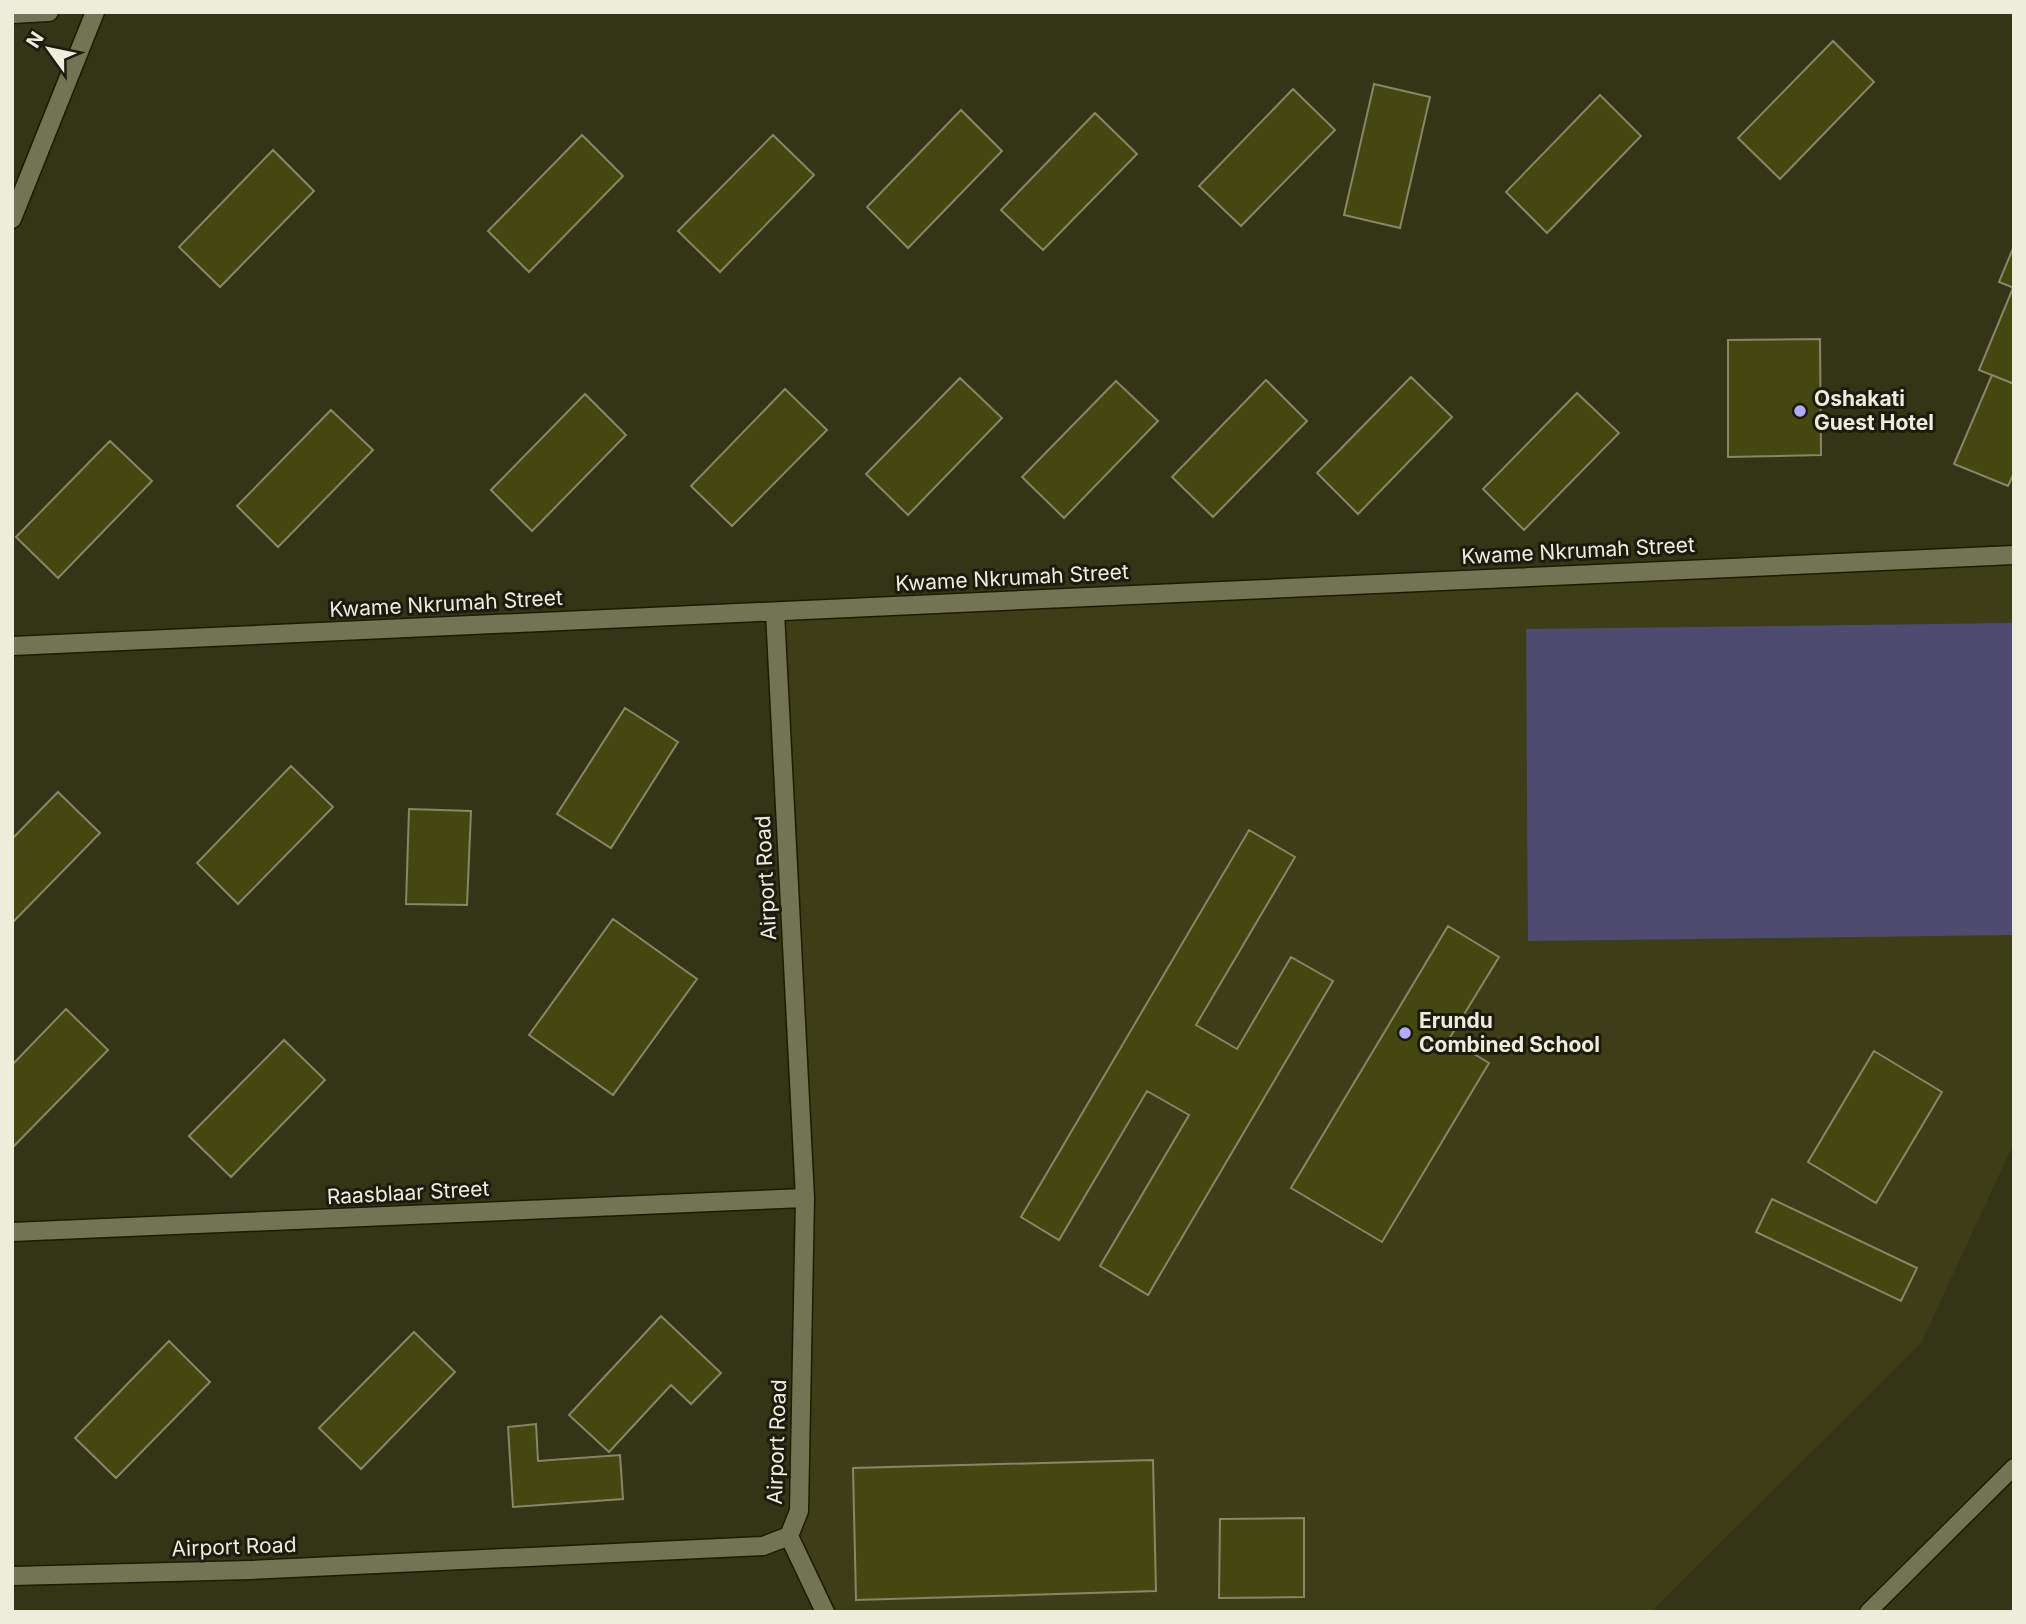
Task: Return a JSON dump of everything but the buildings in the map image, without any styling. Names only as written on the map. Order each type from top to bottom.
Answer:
[{"type":"street","points":[[12,14],[49,12]]},
{"type":"street","points":[[12,219],[95,12]]},
{"type":"street","name":"Kwame Nkrumah Street","points":[[12,646],[2014,555]]},
{"type":"street","name":"Airport Road","points":[[12,1576],[264,1570],[763,1545],[789,1536],[799,1511],[805,1198],[775,612]]},
{"type":"street","name":"Raasblaar Street","points":[[12,1232],[805,1198]]},
{"type":"street","points":[[789,1536],[825,1612]]},
{"type":"lane","points":[[1868,1612],[2014,1467]]},
{"type":"shaded area","name":"Erundu Combined School","points":[[2014,556],[2014,1143],[1921,1343],[1651,1612],[825,1612],[789,1536],[799,1510],[805,1198],[775,612]]},
{"type":"shaded area","points":[[2014,623],[2014,935],[1528,941],[1526,629]]},
{"type":"place","name":"Oshakati Guest Hotel","points":[[1800,411]]},
{"type":"place","name":"Erundu Combined School","points":[[1405,1033]]}]
